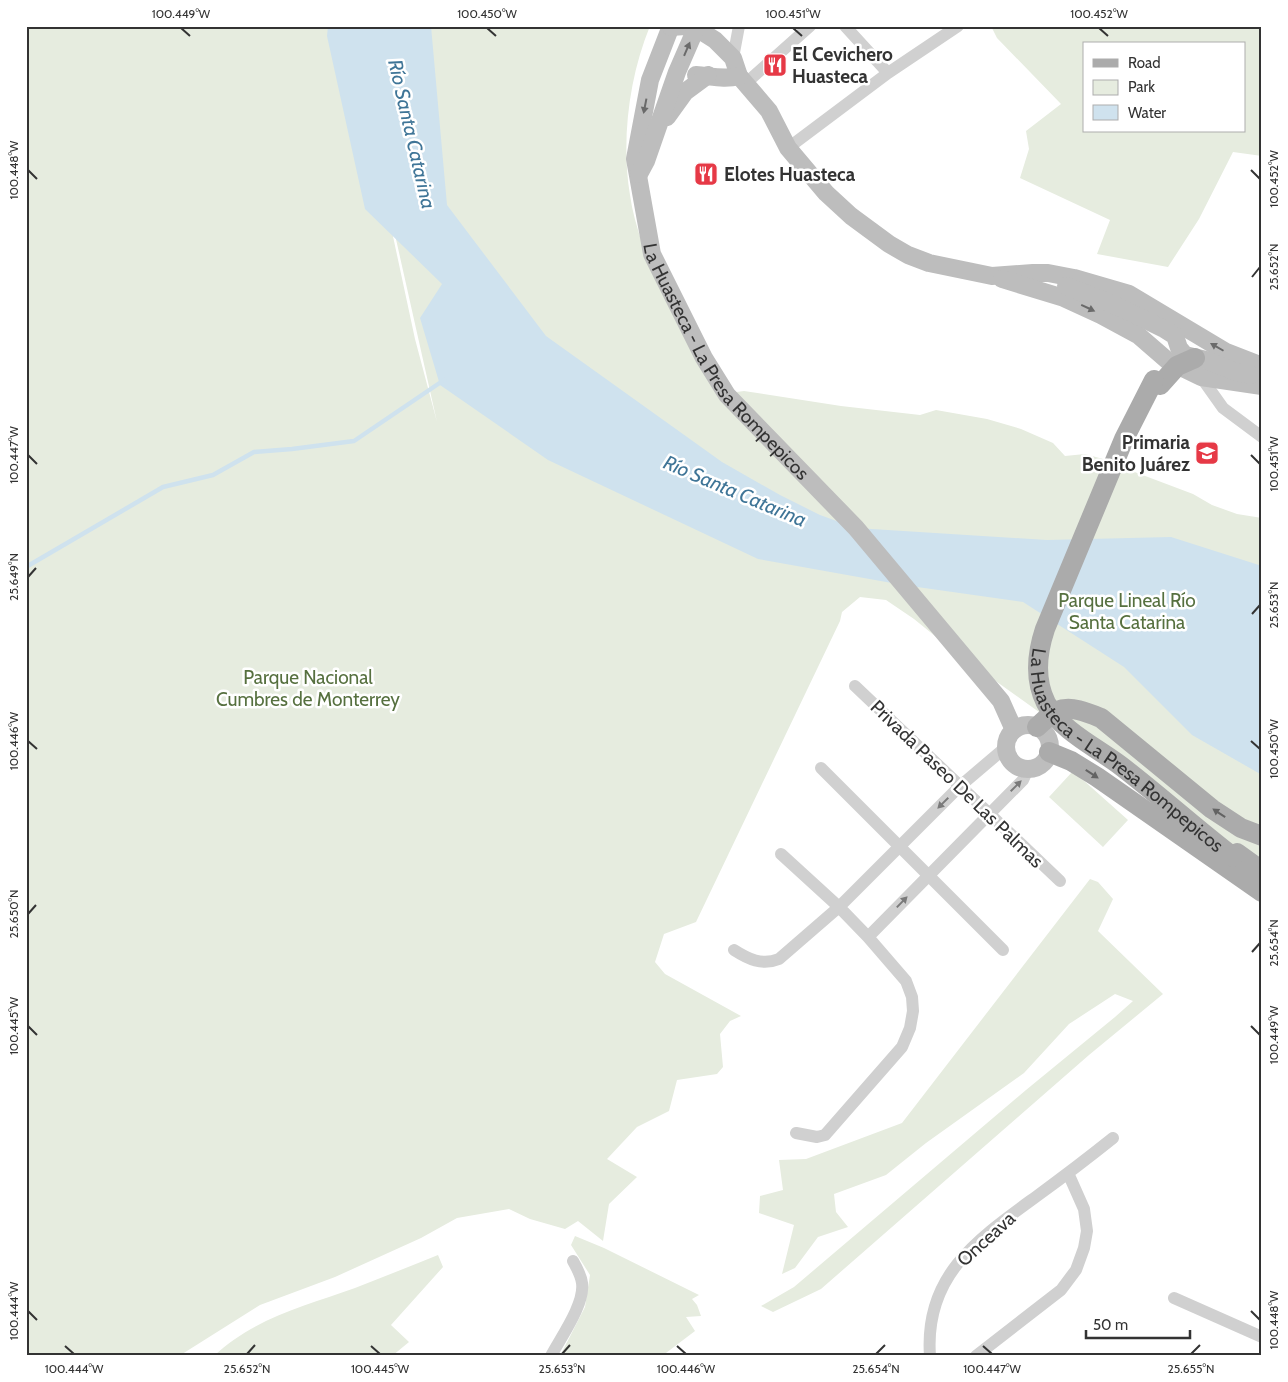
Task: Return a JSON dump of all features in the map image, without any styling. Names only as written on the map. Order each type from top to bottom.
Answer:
[{"type":"main road","points":[[671,27],[697,27],[715,40],[733,58],[742,80],[769,110],[788,148],[826,193],[851,216],[889,244],[908,255],[929,263],[992,276],[1064,298],[1102,315],[1185,358],[1236,372],[1262,376]]},
{"type":"main road","name":"La Huasteca - La Presa Rompepicos","points":[[671,27],[650,80],[635,159],[652,254],[704,358],[727,395],[856,528],[1001,701],[1014,730]]},
{"type":"main road","points":[[639,174],[646,161],[677,72],[697,27]]},
{"type":"main road","points":[[658,59],[662,65],[677,72],[742,80]]},
{"type":"main road","points":[[652,143],[686,92],[708,75]]},
{"type":"main road","points":[[650,80],[671,89]]},
{"type":"main road","points":[[992,276],[1033,273],[1074,278],[1129,294],[1226,352],[1262,366]]},
{"type":"main road","points":[[1033,273],[1117,306],[1164,329],[1175,336],[1185,358],[1201,378],[1262,386]]},
{"type":"main road","name":"La Huasteca - La Presa Rompepicos","points":[[1185,358],[1157,382],[1124,438],[1044,629],[1039,646],[1037,664],[1039,684],[1046,703],[1060,722],[1121,766],[1197,830],[1262,871]]},
{"type":"main road","points":[[1038,727],[1057,711],[1067,710],[1090,713],[1101,718],[1212,809],[1241,828],[1262,836]]},
{"type":"main road","points":[[1025,725],[1038,727],[1048,738],[1049,752],[1041,764],[1028,769],[1015,764],[1007,754],[1006,740],[1014,730],[1025,725]]},
{"type":"main road","points":[[1049,752],[1071,761],[1097,778],[1262,892]]},
{"type":"main road","name":"La Huasteca - La Presa Rompepicos","points":[[1235,855],[1262,879]]},
{"type":"street","points":[[733,58],[739,26]]},
{"type":"street","points":[[742,80],[810,26]]},
{"type":"street","points":[[845,26],[888,73]]},
{"type":"street","points":[[788,148],[888,73],[958,26]]},
{"type":"street","points":[[1185,358],[1223,408],[1262,437]]},
{"type":"street","name":"Privada Paseo De Las Palmas","points":[[855,686],[959,787],[1060,881]]},
{"type":"street","points":[[734,950],[747,958],[760,962],[772,962],[779,959],[839,907],[959,787],[1006,747]]},
{"type":"street","points":[[821,768],[1003,950]]},
{"type":"street","points":[[868,937],[1022,780],[1028,769]]},
{"type":"street","points":[[781,854],[839,907],[868,937],[906,982],[912,997],[913,1010],[910,1028],[902,1047],[828,1133],[817,1138],[796,1133]]},
{"type":"street","name":"Onceava","points":[[930,1356],[929,1336],[931,1318],[943,1285],[952,1269],[995,1226],[1114,1138]]},
{"type":"street","points":[[976,1356],[1061,1290],[1076,1270],[1084,1248],[1087,1231],[1084,1209],[1068,1173]]},
{"type":"street","points":[[551,1356],[573,1317],[580,1299],[582,1285],[580,1274],[573,1261]]},
{"type":"street","points":[[1174,1298],[1262,1337]]},
{"type":"green space","points":[[26,26],[650,26],[637,66],[629,109],[626,153],[632,207],[642,243],[722,394],[744,391],[841,406],[920,415],[936,410],[987,419],[1021,429],[1053,443],[1065,456],[1085,454],[1121,464],[1132,471],[1193,494],[1212,505],[1237,514],[1262,518],[1262,872],[951,649],[914,619],[886,600],[860,597],[842,612],[840,621],[696,922],[664,934],[655,962],[665,974],[741,1016],[730,1021],[720,1034],[723,1067],[717,1074],[677,1080],[669,1111],[637,1127],[607,1159],[637,1177],[609,1204],[603,1241],[578,1221],[565,1229],[530,1219],[509,1209],[457,1218],[421,1238],[335,1277],[260,1305],[179,1356],[26,1356]],"holes":[[[365,101],[437,422],[415,339]]]},
{"type":"green space","points":[[991,26],[1262,26],[1262,156],[1233,152],[1199,219],[1168,267],[1097,254],[1110,220],[1020,178],[1029,149],[1026,131],[1061,104],[997,38]]},
{"type":"green space","points":[[1073,771],[1128,820],[1103,847],[1049,797]]},
{"type":"green space","points":[[1090,879],[1098,882],[1113,899],[1098,931],[1163,994],[1089,1055],[821,1289],[773,1312],[761,1306],[794,1287],[1133,1001],[1115,994],[1069,1024],[1024,1073],[926,1143],[886,1175],[834,1194],[836,1212],[848,1227],[818,1237],[795,1268],[782,1274],[794,1225],[759,1213],[760,1196],[783,1190],[779,1160],[806,1159],[902,1123]]},
{"type":"green space","points":[[575,1236],[604,1248],[699,1295],[692,1299],[697,1305],[701,1316],[686,1317],[695,1331],[662,1356],[560,1356],[585,1307],[590,1275],[571,1245]]},
{"type":"green space","points":[[438,1255],[443,1267],[391,1325],[409,1342],[392,1356],[214,1356],[246,1332],[281,1314],[355,1288]]},
{"type":"water","name":"Río Santa Catarina","points":[[328,26],[431,26],[447,205],[546,336],[722,462],[820,515],[856,528],[1047,540],[1171,537],[1262,566],[1262,775],[1192,735],[1124,667],[1023,602],[903,585],[758,559],[548,460],[440,385],[420,318],[442,284],[365,209],[327,36]]},
{"type":"waterway","points":[[26,567],[163,487],[213,475],[254,452],[354,441],[444,380]]},
{"type":"place","name":"El Cevichero Huasteca","points":[[775,65]]},
{"type":"place","name":"Elotes Huasteca","points":[[706,174]]},
{"type":"place","name":"Primaria Benito Juárez","points":[[1207,453]]},
{"type":"park label","name":"Parque Lineal Río Santa Catarina","points":[[1127,611]]},
{"type":"park label","name":"Parque Nacional Cumbres de Monterrey","points":[[308,688]]}]
